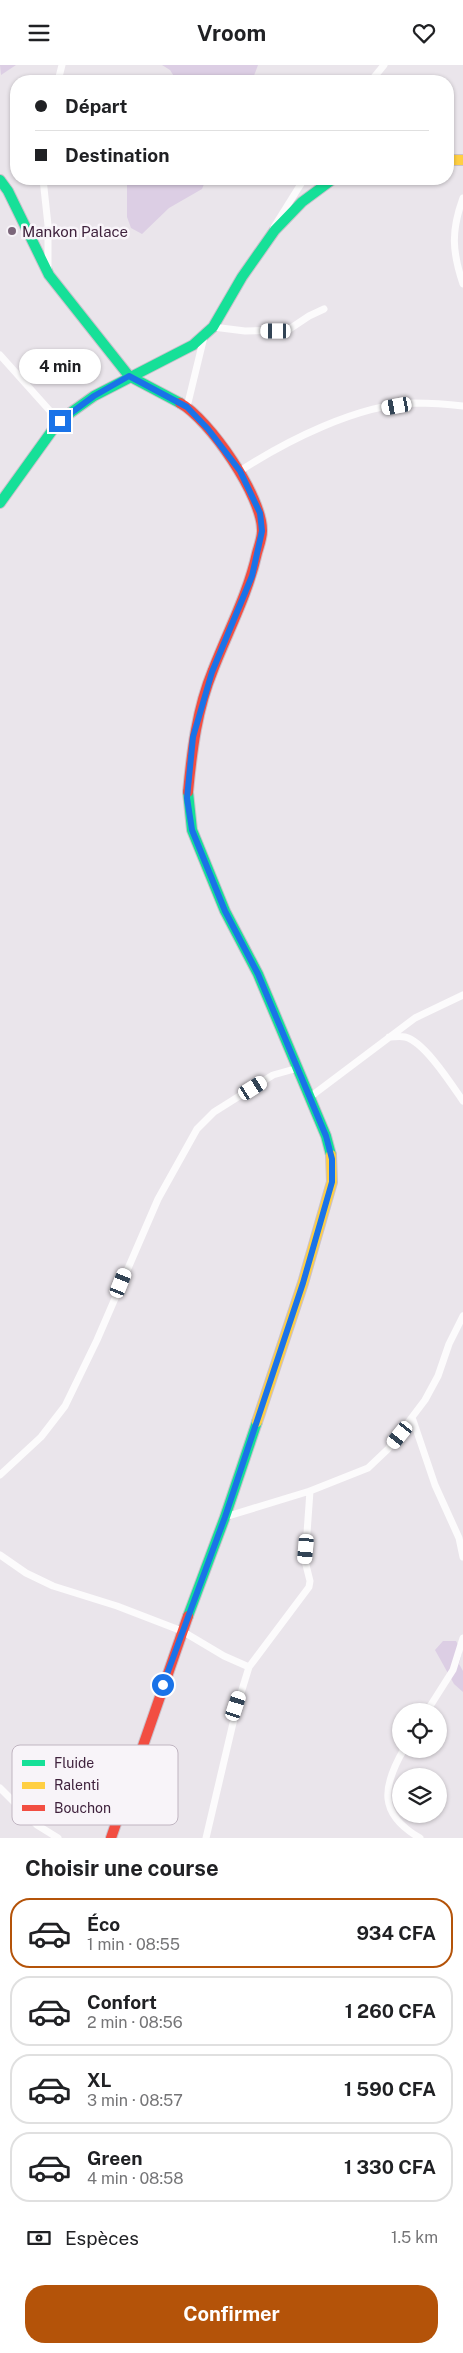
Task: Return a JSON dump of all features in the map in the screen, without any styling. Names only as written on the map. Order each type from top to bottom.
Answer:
[{"type":"street","points":[[376,75],[384,65]]},
{"type":"street","points":[[0,180],[8,191],[49,275],[129,376],[187,407],[208,429],[240,471],[260,513],[262,531],[252,576],[212,672],[193,737],[187,798],[192,830],[225,911],[258,974],[326,1136],[332,1159],[332,1182],[303,1283],[225,1517],[182,1631],[142,1745]]},
{"type":"street","points":[[44,185],[48,225],[49,275]]},
{"type":"street","points":[[0,503],[60,421],[94,396],[129,376],[193,345],[204,337],[213,327],[300,185]]},
{"type":"street","points":[[259,253],[302,202],[325,185]]},
{"type":"street","points":[[463,198],[452,240],[455,261],[463,284]]},
{"type":"street","points":[[213,327],[245,331],[288,330],[309,316],[324,309]]},
{"type":"street","points":[[187,407],[204,337]]},
{"type":"street","points":[[0,355],[60,421]]},
{"type":"street","points":[[240,471],[264,455],[334,422],[383,408],[412,403],[463,406]]},
{"type":"street","points":[[310,1097],[415,1018],[463,995]]},
{"type":"street","points":[[388,1037],[405,1037],[414,1041],[441,1069],[463,1101]]},
{"type":"street","points":[[0,1475],[41,1437],[65,1406],[100,1334],[155,1205],[198,1129],[214,1112],[273,1075],[298,1068]]},
{"type":"street","points":[[225,1517],[310,1491],[368,1468],[388,1449],[412,1419],[438,1376],[449,1345],[463,1316]]},
{"type":"street","points":[[412,1419],[435,1485],[459,1537],[463,1557]]},
{"type":"street","points":[[206,1838],[236,1706],[249,1667],[308,1587],[310,1581],[305,1561],[310,1491]]},
{"type":"street","points":[[0,1555],[26,1573],[53,1586],[117,1606],[182,1631],[249,1667]]},
{"type":"street","points":[[432,1703],[453,1670],[463,1637]]},
{"type":"street","points":[[399,1758],[391,1771],[386,1795],[391,1814],[406,1830],[420,1838]]},
{"type":"street","points":[[0,1788],[12,1800]]},
{"type":"street","points":[[37,1825],[58,1838]]},
{"type":"street","points":[[110,1838],[115,1825]]},
{"type":"shaded area","points":[[0,65],[16,65],[1,75]]},
{"type":"shaded area","points":[[162,65],[258,65],[254,75],[173,75],[170,70]]},
{"type":"shaded area","points":[[127,185],[204,185],[202,189],[169,208],[142,234],[131,228],[127,217]]},
{"type":"shaded area","points":[[443,1641],[456,1641],[462,1652],[459,1664],[463,1671],[463,1692],[454,1684],[435,1650]]},
{"type":"traffic: fast","points":[[0,180],[8,191],[49,275],[129,376],[180,403]]},
{"type":"traffic: fast","points":[[0,503],[59,421],[94,396],[193,345],[213,327],[242,277],[275,230],[302,202],[325,185]]},
{"type":"traffic: fast","points":[[188,792],[192,830],[225,911],[258,974],[326,1136],[331,1155]]},
{"type":"traffic: fast","points":[[188,1616],[225,1517],[257,1422]]},
{"type":"traffic: slow","points":[[454,160],[463,160]]},
{"type":"traffic: slow","points":[[257,1422],[303,1283],[332,1182],[331,1155]]},
{"type":"traffic: jam","points":[[180,403],[205,425],[232,460],[254,499],[260,516],[262,531],[248,583],[207,685],[193,745],[188,792]]},
{"type":"traffic: jam","points":[[143,1745],[188,1616]]},
{"type":"traffic: jam","points":[[111,1838],[116,1825]]},
{"type":"place","name":"Mankon Palace","points":[[12,231]]},
{"type":"route","points":[[60,421],[94,396],[129,376],[187,407],[208,429],[240,471],[260,513],[262,531],[252,576],[212,672],[193,737],[187,798],[192,830],[218,895],[258,974],[326,1136],[332,1159],[332,1182],[303,1283],[225,1517],[163,1685]]}]
